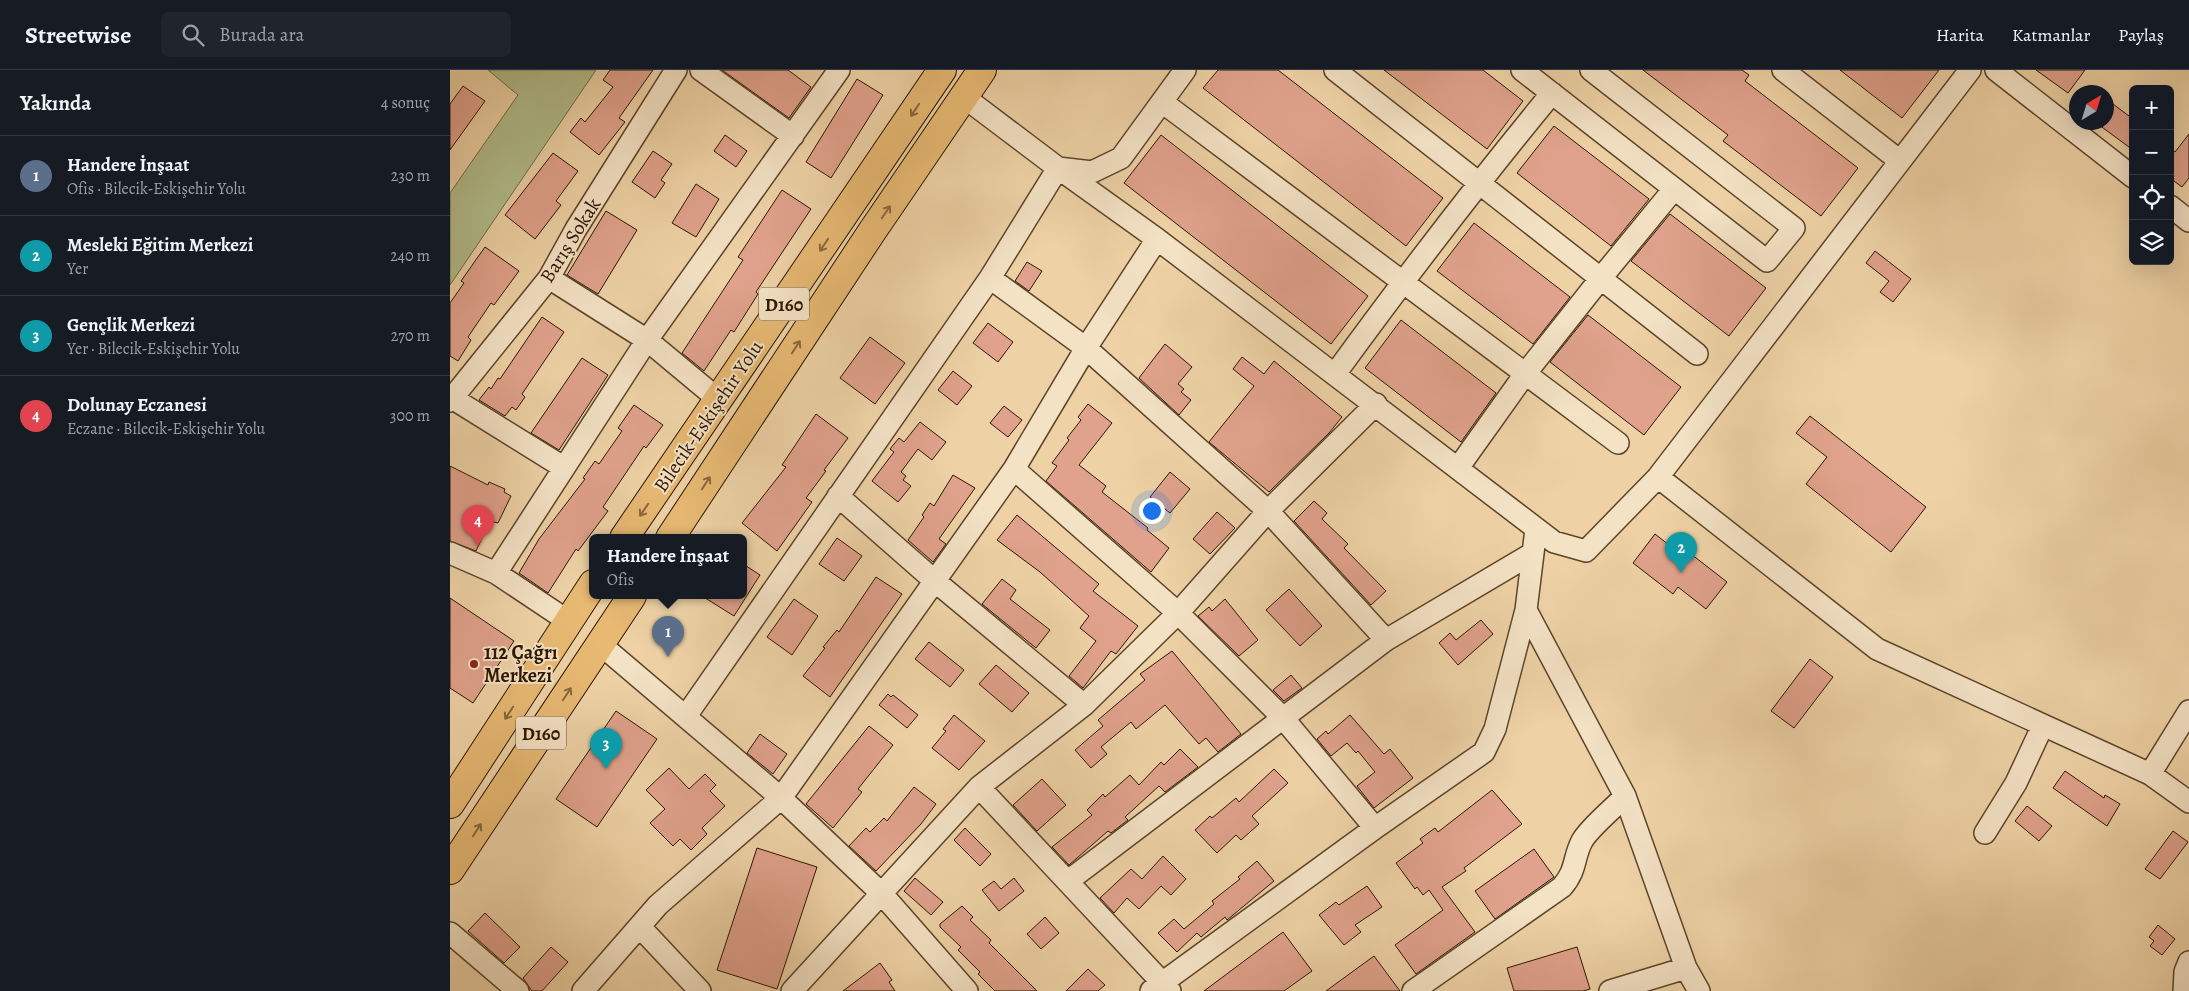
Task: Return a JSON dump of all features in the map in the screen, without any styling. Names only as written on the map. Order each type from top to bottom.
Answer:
[{"type":"main road","name":"Bilecik-Eskişehir Yolu","points":[[627,534],[942,70]]},
{"type":"main road","name":"Bilecik-Eskişehir Yolu","points":[[673,534],[871,233],[982,70]]},
{"type":"main road","name":"D160","points":[[450,804],[589,590]]},
{"type":"main road","name":"D160","points":[[450,870],[630,599]]},
{"type":"street","name":"Barış Sokak","points":[[451,400],[549,278],[576,229],[676,70]]},
{"type":"street","points":[[701,70],[793,136]]},
{"type":"street","points":[[496,573],[647,340],[839,70]]},
{"type":"street","points":[[1058,168],[1092,172],[1120,158],[1185,70]]},
{"type":"street","points":[[1335,70],[1697,354]]},
{"type":"street","points":[[1522,70],[1767,261],[1794,228],[1591,70]]},
{"type":"street","points":[[1783,70],[1900,161]]},
{"type":"street","points":[[964,97],[1376,404],[1536,529],[1554,542],[1586,551],[1658,477],[1970,70]]},
{"type":"street","points":[[1996,70],[2130,175]]},
{"type":"street","points":[[1335,374],[1478,182],[1552,93]]},
{"type":"street","points":[[1162,102],[1401,283],[1618,443]]},
{"type":"street","points":[[686,716],[990,278],[1058,168]]},
{"type":"street","points":[[1458,468],[1525,374],[1674,189]]},
{"type":"street","points":[[2174,209],[2189,221]]},
{"type":"street","points":[[584,991],[658,905],[782,798],[1014,469],[1086,348],[1157,239]]},
{"type":"street","points":[[549,278],[647,340],[719,400]]},
{"type":"street","points":[[990,278],[1086,348],[1268,511],[1386,640]]},
{"type":"street","points":[[451,400],[563,467]]},
{"type":"street","points":[[792,991],[979,787],[1084,705],[1178,613],[1268,511],[1376,404]]},
{"type":"street","points":[[1014,469],[1178,613],[1283,718],[1375,828]]},
{"type":"street","points":[[1658,477],[1877,649],[2150,774],[2189,802]]},
{"type":"street","points":[[838,496],[936,582],[1084,705]]},
{"type":"street","points":[[979,787],[1068,881],[1161,988],[1375,828],[1484,752],[1495,729],[1526,610],[1536,529]]},
{"type":"street","points":[[450,553],[496,573],[568,621]]},
{"type":"street","points":[[1068,881],[1386,640],[1533,553]]},
{"type":"street","points":[[1526,610],[1625,796],[1686,968],[1699,991]]},
{"type":"street","points":[[600,644],[782,798],[882,894],[967,991]]},
{"type":"street","points":[[2150,774],[2189,712]]},
{"type":"street","points":[[1985,833],[2016,783],[2043,725]]},
{"type":"street","points":[[1413,991],[1562,887],[1570,878],[1580,844],[1587,833],[1625,796]]},
{"type":"street","points":[[640,927],[700,991]]},
{"type":"street","points":[[450,933],[518,991]]},
{"type":"street","points":[[2184,991],[2189,962]]},
{"type":"street","points":[[1610,991],[1686,968]]},
{"type":"green space","points":[[488,70],[596,70],[450,285],[450,193],[518,95]]},
{"type":"building","points":[[610,70],[653,70],[619,118],[625,122],[599,155],[570,132],[581,118],[585,122],[613,87],[603,80]]},
{"type":"building","points":[[722,70],[788,70],[811,87],[789,118]]},
{"type":"building","points":[[1218,70],[1278,70],[1443,198],[1406,246],[1203,88]]},
{"type":"building","points":[[1384,70],[1483,70],[1523,101],[1487,149]]},
{"type":"building","points":[[1643,70],[1742,70],[1749,75],[1745,81],[1858,168],[1821,216],[1723,141],[1728,135]]},
{"type":"building","points":[[1840,70],[1939,70],[1902,118]]},
{"type":"building","points":[[2036,70],[2085,70],[2074,85],[2069,85],[2068,93]]},
{"type":"building","points":[[857,79],[883,95],[831,178],[806,162]]},
{"type":"building","points":[[463,86],[485,101],[450,150],[450,104]]},
{"type":"building","points":[[2114,105],[2129,116],[2129,147],[2106,130],[2114,130]]},
{"type":"building","points":[[1554,126],[1649,199],[1611,246],[1517,173]]},
{"type":"building","points":[[2189,134],[2189,178],[2182,187],[2174,181],[2175,152]]},
{"type":"building","points":[[725,135],[747,151],[736,167],[714,151]]},
{"type":"building","points":[[1161,135],[1368,296],[1331,344],[1124,183]]},
{"type":"building","points":[[653,151],[672,164],[661,180],[665,183],[655,198],[632,182]]},
{"type":"building","points":[[553,153],[578,171],[556,201],[561,205],[535,239],[505,215]]},
{"type":"building","points":[[696,184],[719,199],[696,237],[672,223]]},
{"type":"building","points":[[782,190],[811,209],[756,292],[758,294],[734,332],[731,330],[704,371],[682,353],[743,260],[738,257]]},
{"type":"building","points":[[606,211],[637,230],[598,294],[567,275]]},
{"type":"building","points":[[1670,214],[1766,288],[1729,336],[1631,261]]},
{"type":"building","points":[[1474,223],[1570,297],[1533,344],[1437,271]]},
{"type":"building","points":[[485,247],[519,271],[494,305],[491,303],[468,337],[471,340],[458,361],[450,356],[450,303],[464,283],[461,281]]},
{"type":"building","points":[[1875,251],[1911,279],[1893,302],[1880,292],[1889,281],[1866,263]]},
{"type":"building","points":[[1027,262],[1042,271],[1029,291],[1015,281]]},
{"type":"building","points":[[1588,315],[1681,387],[1644,435],[1550,362]]},
{"type":"building","points":[[542,317],[564,332],[522,394],[525,397],[516,410],[512,407],[505,416],[479,400],[489,387],[491,389],[498,378],[500,379]]},
{"type":"building","points":[[1401,320],[1496,393],[1461,442],[1365,368]]},
{"type":"building","points":[[988,323],[1013,342],[998,362],[973,343]]},
{"type":"building","points":[[870,337],[905,363],[875,404],[840,378]]},
{"type":"building","points":[[1165,344],[1192,367],[1178,384],[1184,389],[1181,392],[1191,400],[1179,415],[1139,378]]},
{"type":"building","points":[[1242,357],[1264,374],[1274,361],[1342,417],[1329,433],[1269,492],[1209,442],[1254,386],[1233,369]]},
{"type":"building","points":[[582,358],[608,375],[559,450],[531,433]]},
{"type":"building","points":[[953,371],[972,386],[957,405],[938,390]]},
{"type":"building","points":[[1088,404],[1112,423],[1079,465],[1106,486],[1102,492],[1148,528],[1147,530],[1169,548],[1151,572],[1046,481],[1057,466],[1052,463],[1069,440],[1067,438],[1081,420],[1078,417]]},
{"type":"building","points":[[634,405],[663,425],[646,448],[644,446],[603,507],[608,511],[578,551],[576,549],[548,593],[519,573],[539,539],[585,479],[583,478],[595,461],[599,464],[622,431],[618,428]]},
{"type":"building","points":[[1004,406],[1022,420],[1008,437],[990,423]]},
{"type":"building","points":[[816,414],[848,438],[806,498],[812,502],[777,551],[742,523],[786,467],[782,465]]},
{"type":"building","points":[[1810,416],[1926,507],[1891,552],[1806,484],[1827,457],[1796,433]]},
{"type":"building","points":[[920,422],[946,442],[932,460],[918,449],[901,472],[906,476],[903,480],[911,486],[898,502],[872,481],[894,452],[890,449],[899,438],[904,442]]},
{"type":"building","points":[[450,466],[488,485],[489,482],[505,489],[504,492],[511,496],[498,523],[490,521],[476,551],[450,541]]},
{"type":"building","points":[[1170,472],[1190,489],[1170,513],[1150,497]]},
{"type":"building","points":[[953,475],[975,488],[939,539],[946,544],[933,562],[908,540],[924,517],[922,515],[930,503],[934,506]]},
{"type":"building","points":[[1314,501],[1327,513],[1322,519],[1348,544],[1344,548],[1386,591],[1371,605],[1294,521]]},
{"type":"building","points":[[1217,512],[1235,528],[1210,554],[1193,539]]},
{"type":"building","points":[[1017,515],[1099,584],[1093,591],[1138,626],[1116,654],[1111,651],[1083,688],[1069,676],[1096,641],[1080,628],[1089,616],[1040,572],[997,540]]},
{"type":"building","points":[[1655,534],[1687,559],[1691,554],[1727,582],[1706,609],[1678,587],[1673,594],[1633,563]]},
{"type":"building","points":[[837,538],[862,556],[844,581],[819,564]]},
{"type":"building","points":[[747,567],[760,575],[747,596]]},
{"type":"building","points":[[876,577],[902,594],[830,697],[803,676],[825,648],[823,647],[837,630],[839,632]]},
{"type":"building","points":[[1002,579],[1016,590],[1010,599],[1050,630],[1036,648],[982,604]]},
{"type":"building","points":[[1289,589],[1322,626],[1300,646],[1266,610]]},
{"type":"building","name":"112 Çağrı Merkezi","points":[[450,598],[514,641],[473,703],[450,688]]},
{"type":"building","points":[[707,599],[745,599],[734,616]]},
{"type":"building","points":[[794,599],[818,616],[792,655],[767,637]]},
{"type":"building","points":[[1225,599],[1258,640],[1239,656],[1198,616],[1209,607],[1212,611]]},
{"type":"building","points":[[1481,620],[1493,634],[1458,665],[1439,643],[1450,633],[1456,640]]},
{"type":"building","points":[[929,642],[964,670],[950,687],[915,659]]},
{"type":"building","points":[[1172,651],[1241,734],[1218,752],[1206,738],[1199,744],[1165,705],[1136,729],[1131,722],[1101,747],[1107,754],[1091,768],[1075,750],[1103,726],[1098,720],[1145,680],[1140,674]]},
{"type":"building","points":[[1810,659],[1833,677],[1794,728],[1771,711]]},
{"type":"building","points":[[996,665],[1029,693],[1012,712],[979,684]]},
{"type":"building","points":[[1291,675],[1302,688],[1284,701],[1273,690]]},
{"type":"building","points":[[888,694],[891,697],[893,695],[918,715],[907,728],[879,705]]},
{"type":"building","points":[[616,711],[657,739],[597,827],[556,799]]},
{"type":"building","points":[[954,715],[985,741],[959,770],[932,748],[946,731],[943,729]]},
{"type":"building","points":[[1350,715],[1384,754],[1390,749],[1413,778],[1374,808],[1357,786],[1375,772],[1358,751],[1356,753],[1347,743],[1331,756],[1317,739],[1326,731],[1328,734]]},
{"type":"building","points":[[869,726],[893,745],[858,789],[862,792],[833,828],[806,804]]},
{"type":"building","points":[[760,734],[787,754],[773,774],[747,753]]},
{"type":"building","points":[[1180,749],[1198,767],[1165,792],[1159,786],[1125,817],[1128,820],[1111,833],[1108,831],[1069,865],[1052,847],[1092,815],[1087,810],[1103,794],[1105,797],[1130,775],[1139,785],[1161,762],[1164,765]]},
{"type":"building","points":[[669,768],[689,789],[705,774],[716,785],[710,791],[725,806],[702,828],[707,834],[691,850],[680,839],[673,846],[650,823],[665,809],[646,790]]},
{"type":"building","points":[[1274,769],[1288,783],[1252,816],[1259,824],[1241,840],[1236,835],[1217,853],[1195,830],[1210,816],[1212,818],[1236,798],[1239,802]]},
{"type":"building","points":[[2065,771],[2104,798],[2105,795],[2120,804],[2107,826],[2053,788]]},
{"type":"building","points":[[1042,779],[1066,805],[1037,831],[1013,805]]},
{"type":"building","points":[[914,787],[936,804],[921,824],[876,871],[849,846],[866,828],[870,832],[884,818],[887,821]]},
{"type":"building","points":[[1492,790],[1522,824],[1464,868],[1466,871],[1442,887],[1475,932],[1416,974],[1395,945],[1443,910],[1429,890],[1423,895],[1417,887],[1415,889],[1396,863],[1423,843],[1420,839],[1435,828],[1438,832]]},
{"type":"building","points":[[2027,806],[2052,826],[2039,841],[2015,821]]},
{"type":"building","points":[[965,828],[991,854],[980,866],[954,840]]},
{"type":"building","points":[[2173,831],[2188,842],[2160,879],[2145,869]]},
{"type":"building","points":[[757,848],[817,867],[777,989],[717,970]]},
{"type":"building","points":[[1534,849],[1554,877],[1495,919],[1475,891]]},
{"type":"building","points":[[1163,856],[1186,879],[1171,895],[1161,886],[1139,909],[1127,898],[1114,913],[1100,898],[1131,869],[1142,879]]},
{"type":"building","points":[[1257,861],[1274,881],[1227,920],[1225,917],[1201,937],[1197,933],[1177,952],[1158,933],[1174,919],[1184,929],[1214,904],[1212,901],[1240,879],[1238,877]]},
{"type":"building","points":[[915,878],[943,902],[931,915],[904,891]]},
{"type":"building","points":[[1014,878],[1024,891],[999,911],[982,890],[994,881],[1001,889]]},
{"type":"building","points":[[1367,886],[1382,907],[1355,925],[1361,932],[1344,945],[1319,915],[1336,902],[1339,905]]},
{"type":"building","points":[[962,906],[973,917],[970,920],[991,940],[989,943],[1037,991],[995,991],[978,974],[980,972],[958,950],[961,947],[940,927],[940,924]]},
{"type":"building","points":[[485,913],[520,947],[504,963],[468,931]]},
{"type":"building","points":[[1045,917],[1059,933],[1041,949],[1027,934]]},
{"type":"building","points":[[2158,925],[2175,939],[2162,955],[2150,946],[2154,941],[2149,937]]},
{"type":"building","points":[[1283,932],[1312,971],[1284,991],[1204,991]]},
{"type":"building","points":[[551,947],[568,962],[542,991],[532,991],[523,978]]},
{"type":"building","points":[[1577,947],[1590,989],[1583,991],[1514,991],[1507,968]]},
{"type":"building","points":[[1374,956],[1400,991],[1326,991]]},
{"type":"building","points":[[880,963],[892,980],[889,982],[895,991],[843,991]]},
{"type":"building","points":[[1088,969],[1105,985],[1098,991],[1066,991]]},
{"type":"place","name":"Dolunay Eczanesi","points":[[478,546]]},
{"type":"place","name":"Mesleki Eğitim Merkezi","points":[[1681,573]]},
{"type":"place","name":"Handere İnşaat","points":[[668,657]]},
{"type":"place","name":"112 Çağrı Merkezi","points":[[474,664]]},
{"type":"place","name":"Gençlik Merkezi","points":[[606,769]]}]
